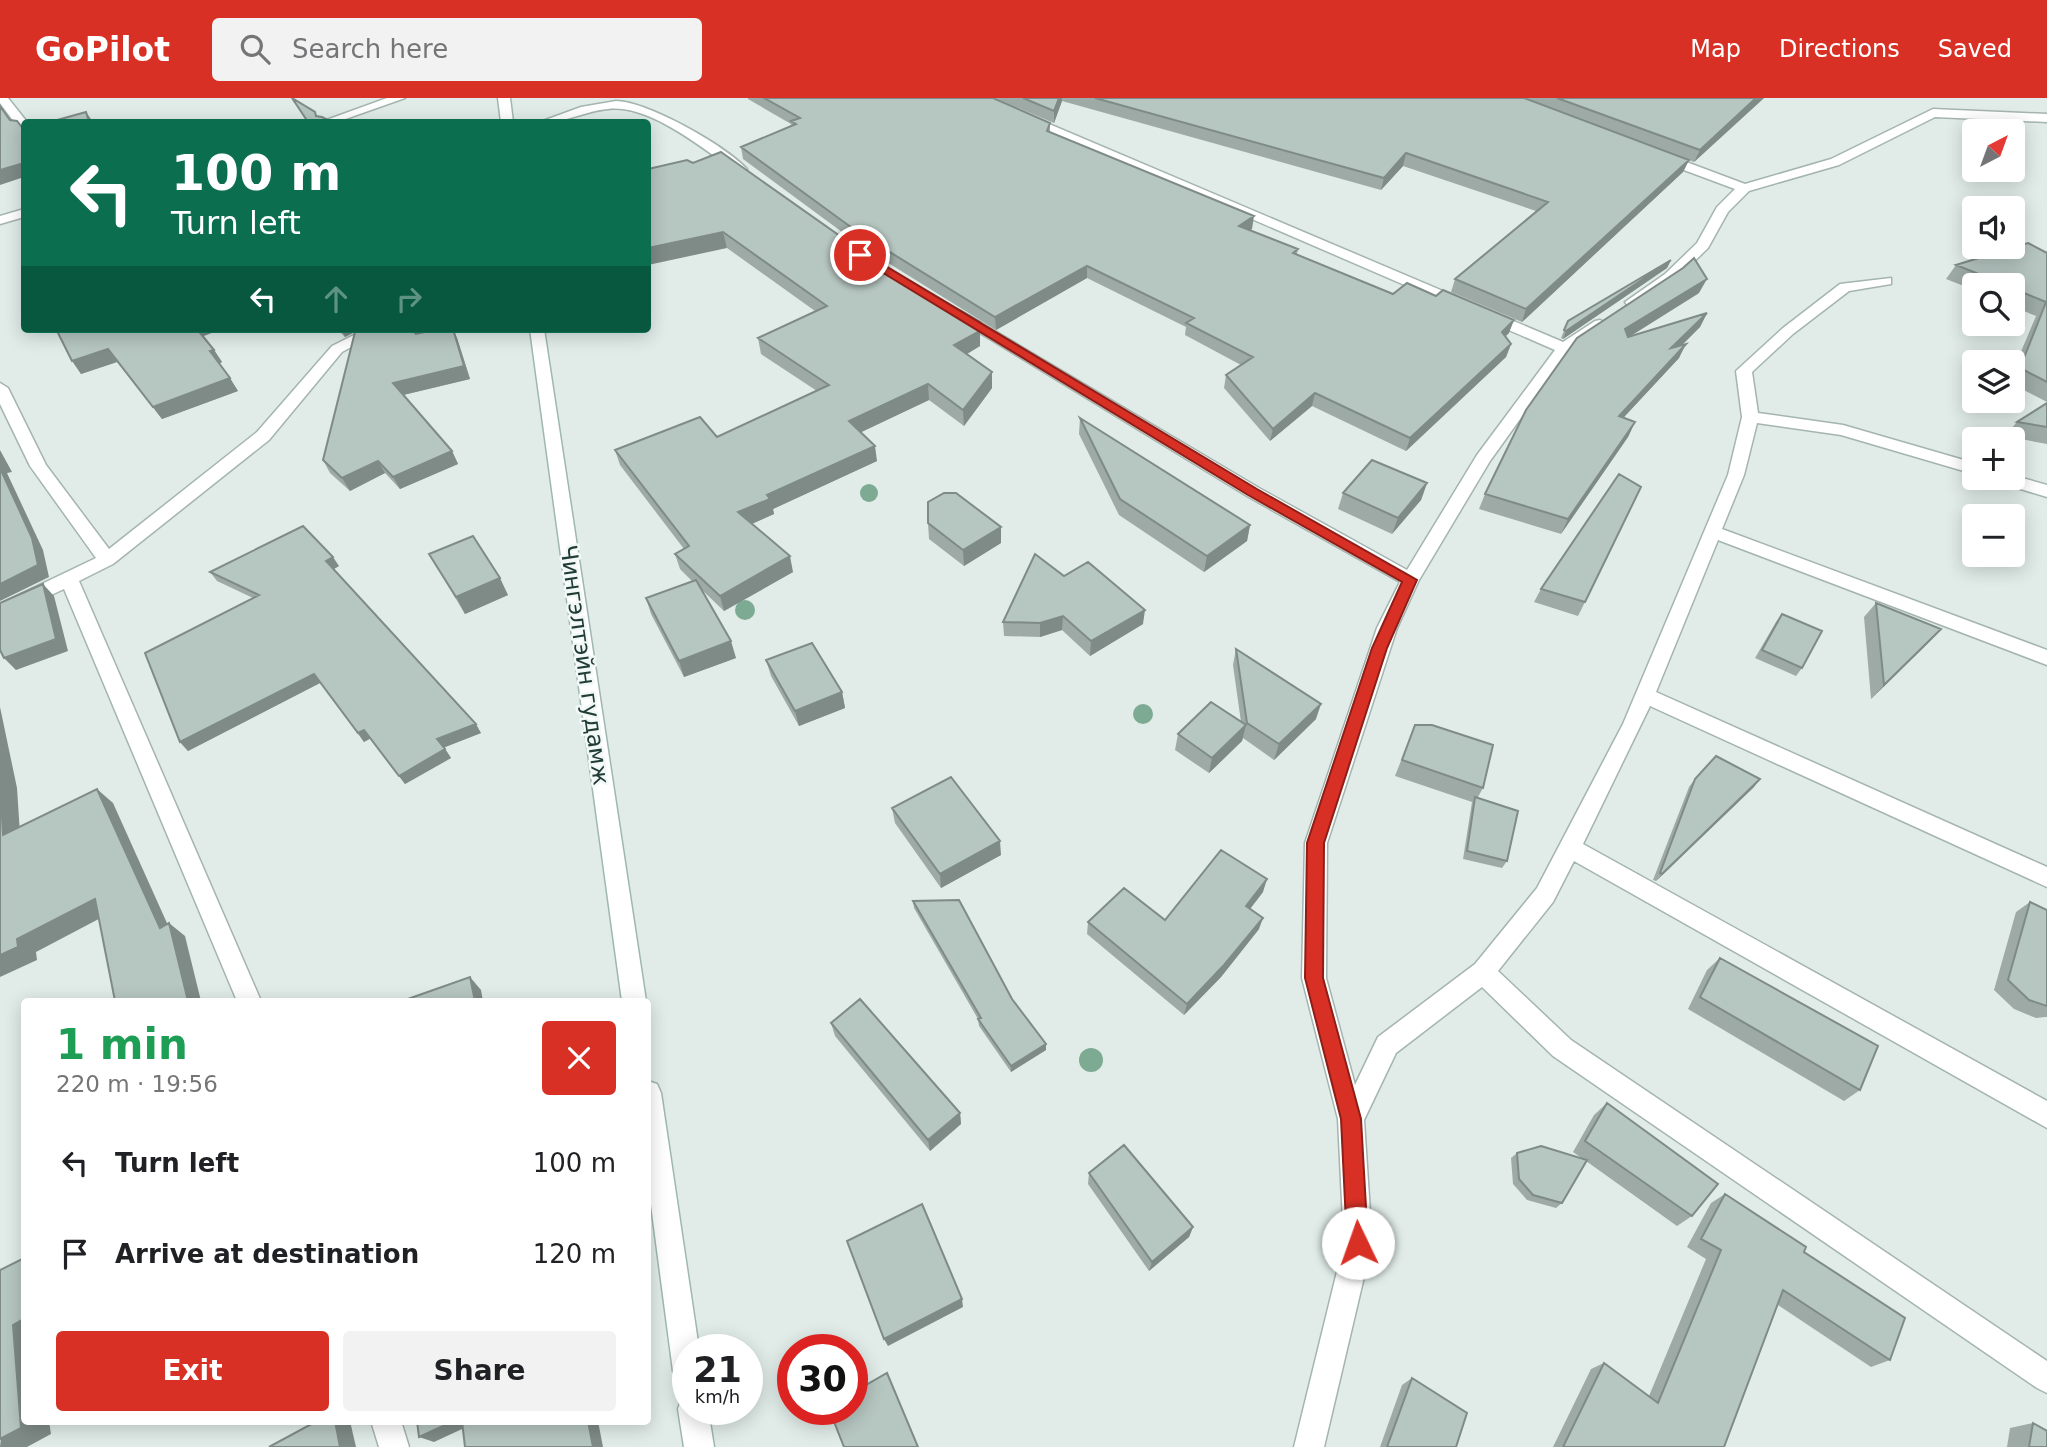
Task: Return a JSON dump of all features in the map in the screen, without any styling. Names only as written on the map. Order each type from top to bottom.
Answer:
[{"type":"street","points":[[2,98],[21,123]]},
{"type":"street","points":[[336,119],[399,98]]},
{"type":"street","points":[[503,98],[506,119]]},
{"type":"street","points":[[978,98],[1564,348]]},
{"type":"street","points":[[553,119],[588,104],[625,105],[707,145],[751,176]]},
{"type":"street","points":[[1310,1447],[1358,1243],[1351,1119],[1314,978],[1316,843],[1378,651],[1410,580],[1483,459],[1564,348],[1670,276],[1703,246],[1722,210],[1744,188],[1835,162],[1933,113],[2047,118]]},
{"type":"street","points":[[1643,150],[1744,188]]},
{"type":"street","points":[[0,220],[21,214]]},
{"type":"street","points":[[1351,1119],[1387,1045],[1483,972],[1545,895],[1633,724],[1736,475],[1750,417],[1744,371],[1788,331],[1845,288],[1886,281]]},
{"type":"street","points":[[942,306],[1253,492],[1410,580]]},
{"type":"street","points":[[0,611],[107,560],[263,436],[337,349],[370,333]]},
{"type":"street","name":"Чингэлтэйн гудамж","points":[[538,333],[634,998]]},
{"type":"street","points":[[0,388],[38,466],[107,560]]},
{"type":"street","points":[[1750,417],[1843,430],[1962,465]]},
{"type":"street","points":[[2025,484],[2047,491]]},
{"type":"street","points":[[1713,532],[2047,658]]},
{"type":"street","points":[[69,579],[248,998]]},
{"type":"street","points":[[1645,695],[2047,877]]},
{"type":"street","points":[[1569,847],[2047,1115]]},
{"type":"street","points":[[1483,972],[1562,1048],[2047,1378]]},
{"type":"street","points":[[651,1114],[683,1334]]},
{"type":"street","points":[[387,1425],[394,1447]]},
{"type":"street","points":[[696,1425],[699,1447]]},
{"type":"building","points":[[292,98],[315,112],[316,116],[326,119],[306,119]]},
{"type":"building","points":[[764,98],[993,98],[1050,123],[1047,131],[1254,216],[1239,226],[1298,249],[1293,253],[1393,294],[1407,283],[1436,296],[1443,290],[1514,320],[1502,332],[1511,344],[1410,438],[1315,393],[1273,429],[1226,375],[1253,357],[1186,323],[1194,318],[1087,266],[995,317],[859,233],[741,147],[796,124],[791,121],[800,118]]},
{"type":"building","points":[[1023,98],[1059,98],[1054,111]]},
{"type":"building","points":[[1095,98],[1524,98],[1689,160],[1526,309],[1455,279],[1548,202],[1406,153],[1384,178]]},
{"type":"building","points":[[1557,98],[1756,98],[1700,150]]},
{"type":"building","points":[[0,106],[10,120],[17,121],[21,126],[21,164],[0,170]]},
{"type":"building","points":[[86,112],[88,119],[61,119]]},
{"type":"building","points":[[721,152],[874,260],[980,322],[972,326],[980,331],[954,345],[992,372],[963,410],[928,384],[849,421],[875,446],[767,495],[770,499],[738,512],[790,556],[720,596],[675,554],[689,546],[615,450],[700,417],[717,437],[829,385],[758,338],[827,306],[723,232],[651,247],[651,168],[687,160],[693,163]]},
{"type":"building","points":[[2025,244],[2047,253],[2047,382],[2025,371],[2025,355],[2046,302],[2025,293],[2025,273],[1976,273],[1956,265],[1976,259],[2025,259]]},
{"type":"building","points":[[1694,258],[1707,279],[1625,329],[1628,337],[1707,313],[1671,348],[1686,344],[1619,416],[1635,422],[1568,519],[1485,494],[1526,410],[1577,338]]},
{"type":"building","points":[[1671,260],[1566,331],[1564,330],[1568,321]]},
{"type":"building","points":[[58,333],[200,333],[214,350],[210,351],[230,378],[153,407],[108,349],[72,361]]},
{"type":"building","points":[[355,333],[454,333],[464,366],[393,383],[452,451],[393,477],[378,461],[342,478],[323,460]]},
{"type":"building","points":[[2047,403],[2047,427],[2017,422]]},
{"type":"building","points":[[1080,418],[1250,525],[1207,556],[1120,499]]},
{"type":"building","points":[[1372,460],[1427,483],[1398,518],[1343,493]]},
{"type":"building","points":[[0,468],[32,538],[38,565],[0,584]]},
{"type":"building","points":[[1619,474],[1641,487],[1585,602],[1541,589]]},
{"type":"building","points":[[944,493],[956,493],[1001,527],[963,550],[928,523],[928,502]]},
{"type":"building","points":[[303,526],[333,557],[326,561],[476,724],[437,739],[445,749],[399,776],[364,730],[358,733],[314,674],[180,742],[145,653],[259,595],[210,572]]},
{"type":"building","points":[[473,536],[500,578],[456,597],[429,554]]},
{"type":"building","points":[[1035,554],[1064,576],[1088,562],[1145,610],[1091,641],[1063,616],[1040,623],[1003,622]]},
{"type":"building","points":[[696,580],[731,641],[679,661],[646,598]]},
{"type":"building","points":[[43,584],[56,639],[4,658],[0,650],[0,603]]},
{"type":"building","points":[[1876,603],[1941,629],[1884,685]]},
{"type":"building","points":[[1782,614],[1822,631],[1802,668],[1762,650]]},
{"type":"building","points":[[812,643],[842,692],[795,711],[766,660]]},
{"type":"building","points":[[1236,649],[1321,704],[1279,744],[1247,723]]},
{"type":"building","points":[[1211,702],[1246,725],[1212,758],[1178,734]]},
{"type":"building","points":[[1415,725],[1432,725],[1493,745],[1483,788],[1402,760]]},
{"type":"building","points":[[1716,756],[1760,779],[1662,874],[1660,873],[1695,779]]},
{"type":"building","points":[[951,777],[1000,841],[940,874],[892,808]]},
{"type":"building","points":[[0,778],[3,835],[97,789],[160,928],[169,923],[187,998],[114,998],[95,899],[17,939],[18,947],[0,955]]},
{"type":"building","points":[[1475,797],[1518,811],[1507,861],[1467,851]]},
{"type":"building","points":[[1221,850],[1267,879],[1246,906],[1263,918],[1187,1004],[1088,922],[1124,888],[1165,920]]},
{"type":"building","points":[[959,900],[1012,999],[1046,1044],[1011,1066],[978,1019],[981,1018],[913,901]]},
{"type":"building","points":[[2030,902],[2047,910],[2047,1006],[2029,1000],[2008,980]]},
{"type":"building","points":[[1720,958],[1878,1046],[1860,1090],[1700,997]]},
{"type":"building","points":[[470,977],[474,998],[411,998]]},
{"type":"building","points":[[860,999],[960,1113],[928,1140],[831,1023]]},
{"type":"building","points":[[1607,1103],[1718,1184],[1692,1216],[1585,1141]]},
{"type":"building","points":[[1124,1145],[1193,1227],[1152,1262],[1089,1173]]},
{"type":"building","points":[[1541,1146],[1587,1160],[1562,1203],[1533,1195],[1519,1179],[1517,1153]]},
{"type":"building","points":[[1725,1194],[1806,1247],[1804,1252],[1905,1318],[1890,1360],[1783,1290],[1724,1447],[1563,1447],[1604,1363],[1658,1403],[1721,1250],[1701,1239]]},
{"type":"building","points":[[922,1204],[962,1299],[884,1339],[847,1241]]},
{"type":"building","points":[[21,1260],[21,1321],[13,1325],[21,1428],[0,1439],[0,1270]]},
{"type":"building","points":[[887,1373],[918,1447],[844,1447],[835,1425],[868,1425],[868,1384]]},
{"type":"building","points":[[1412,1378],[1467,1413],[1456,1447],[1387,1447]]},
{"type":"building","points":[[2033,1423],[2047,1431],[2047,1447],[2029,1447]]},
{"type":"building","points":[[310,1425],[336,1425],[340,1447],[269,1447]]},
{"type":"building","points":[[418,1425],[445,1425],[419,1437]]},
{"type":"building","points":[[462,1425],[589,1425],[593,1447],[465,1447]]},
{"type":"route","points":[[860,255],[1253,492],[1410,580],[1379,648],[1316,843],[1314,978],[1351,1119],[1358,1243]]}]
